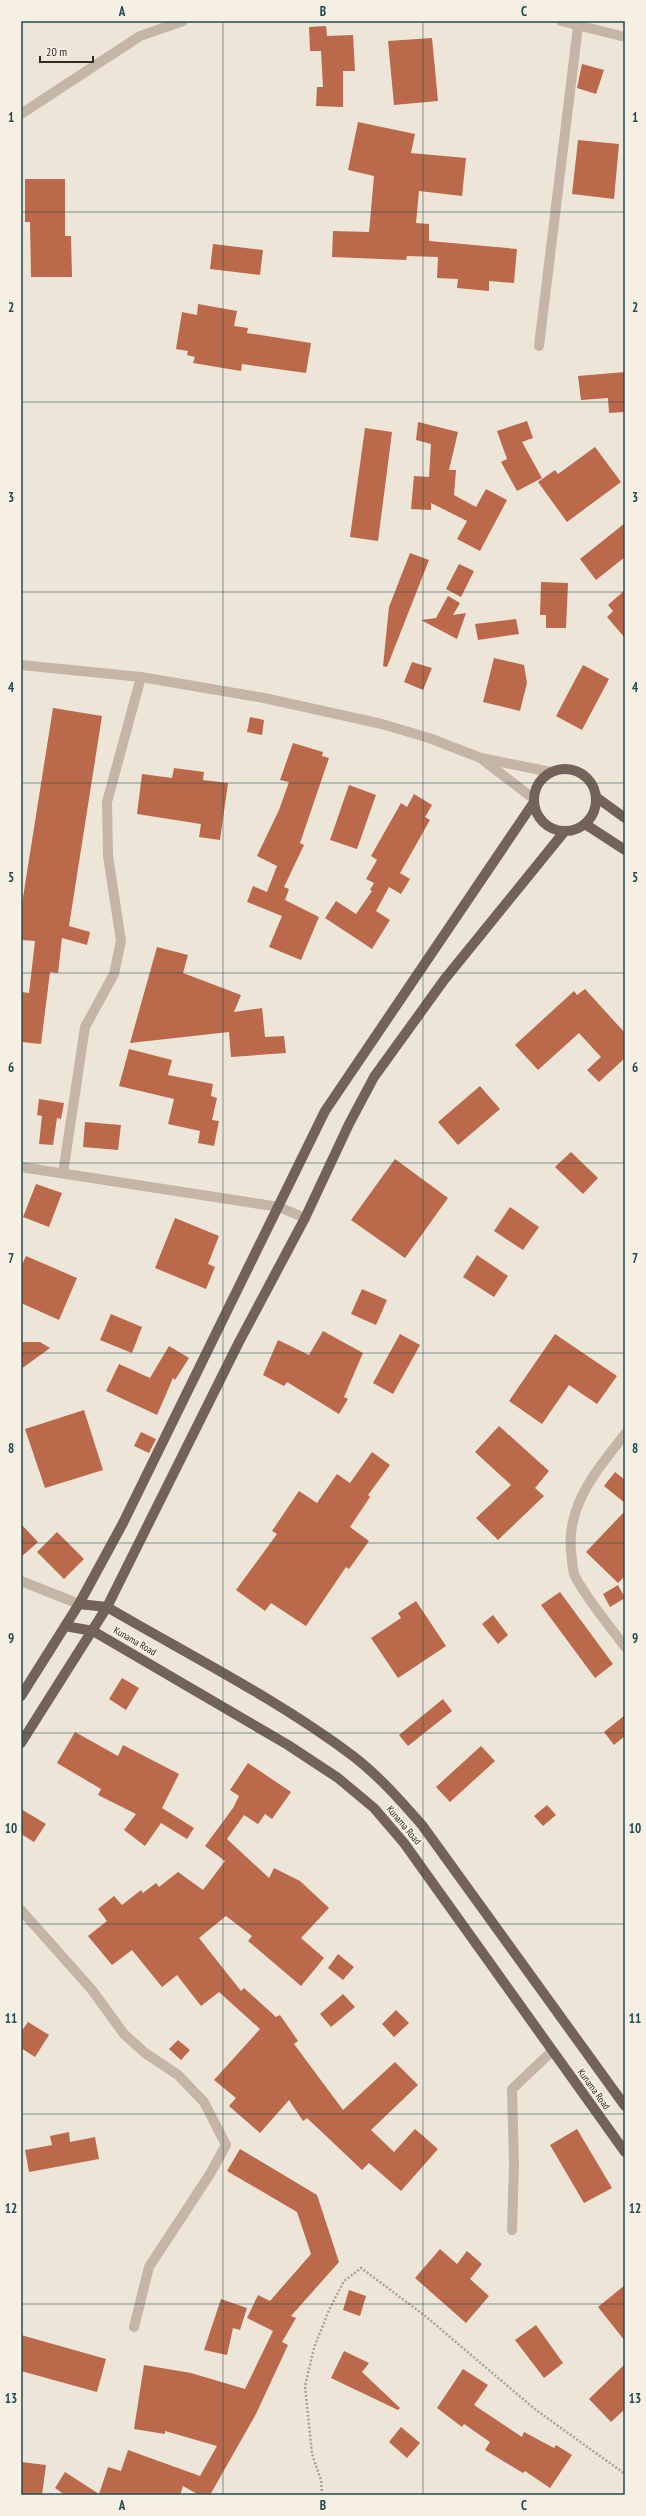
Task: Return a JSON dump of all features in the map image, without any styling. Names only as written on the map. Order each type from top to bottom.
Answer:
[{"type":"main road","points":[[21,1696],[79,1604],[152,1467],[325,1111],[390,1011],[534,801],[537,786],[551,772],[566,769],[580,773],[591,783],[596,797],[594,812],[585,824],[579,828],[564,832],[553,829],[543,823],[537,814],[534,801]]},
{"type":"main road","points":[[596,797],[625,818]]},
{"type":"main road","points":[[585,824],[625,850]]},
{"type":"main road","points":[[21,1742],[107,1607],[239,1342],[305,1218],[349,1124],[374,1077],[439,986],[564,832]]},
{"type":"main road","name":"Kunama Road","points":[[79,1604],[107,1607],[309,1725],[354,1757],[391,1789],[426,1831],[625,2106]]},
{"type":"main road","name":"Kunama Road","points":[[65,1626],[93,1631],[288,1746],[338,1778],[374,1808],[404,1844],[625,2152]]},
{"type":"street","points":[[21,114],[140,36],[183,21]]},
{"type":"street","points":[[561,21],[625,37]]},
{"type":"street","points":[[539,346],[578,26]]},
{"type":"street","points":[[21,665],[141,677],[264,698],[382,724],[429,738],[481,758],[551,772]]},
{"type":"street","points":[[63,1173],[85,1028],[114,974],[121,941],[108,856],[106,802],[141,677]]},
{"type":"street","points":[[481,758],[534,801]]},
{"type":"street","points":[[21,1167],[279,1207],[305,1218]]},
{"type":"street","points":[[625,1434],[589,1480],[573,1517],[569,1546],[574,1573],[625,1646]]},
{"type":"street","points":[[21,1581],[79,1604]]},
{"type":"street","points":[[21,1910],[92,1990],[124,2034],[145,2053],[178,2075],[204,2102],[226,2145],[202,2186],[149,2267],[134,2327]]},
{"type":"street","points":[[512,2230],[514,2165],[512,2089],[552,2052]]},
{"type":"path","points":[[322,2495],[321,2480],[312,2454],[305,2386],[314,2348],[329,2310],[344,2281],[361,2268],[424,2315],[536,2410],[625,2474]]},
{"type":"building","points":[[326,26],[327,36],[353,35],[355,71],[343,71],[343,107],[316,106],[317,87],[323,87],[321,51],[310,51],[309,27]]},
{"type":"building","points":[[432,38],[438,101],[394,105],[388,41]]},
{"type":"building","points":[[582,64],[604,70],[596,94],[577,88]]},
{"type":"building","points":[[358,122],[415,134],[411,153],[466,158],[462,196],[419,191],[416,223],[429,224],[429,241],[517,249],[514,283],[489,281],[489,291],[457,288],[458,279],[437,278],[438,257],[407,256],[406,260],[332,257],[333,231],[369,232],[374,176],[348,170]]},
{"type":"building","points":[[578,140],[619,144],[614,199],[572,194]]},
{"type":"building","points":[[25,179],[65,179],[65,236],[71,236],[72,277],[31,277],[30,222],[25,222]]},
{"type":"building","points":[[213,244],[263,250],[260,275],[210,269]]},
{"type":"building","points":[[198,304],[237,311],[234,326],[248,328],[247,333],[311,343],[306,373],[242,364],[241,371],[193,363],[195,357],[187,355],[188,351],[176,349],[182,312],[197,315]]},
{"type":"building","points":[[625,372],[624,412],[609,413],[608,398],[581,400],[578,376]]},
{"type":"building","points":[[527,421],[533,438],[522,442],[542,478],[517,491],[501,462],[507,459],[497,431]]},
{"type":"building","points":[[418,422],[458,432],[449,470],[456,470],[454,495],[476,507],[486,489],[507,500],[480,551],[457,539],[467,521],[431,503],[431,510],[411,509],[414,476],[429,477],[431,444],[416,440]]},
{"type":"building","points":[[365,428],[392,432],[378,541],[350,537]]},
{"type":"building","points":[[595,447],[621,482],[567,522],[538,482],[555,470],[558,474]]},
{"type":"building","points":[[625,523],[625,557],[596,580],[580,559]]},
{"type":"building","points":[[410,553],[429,560],[387,667],[383,666],[389,607]]},
{"type":"building","points":[[459,564],[474,571],[461,597],[446,589]]},
{"type":"building","points":[[541,582],[568,583],[566,628],[546,628],[546,615],[540,615]]},
{"type":"building","points":[[625,590],[625,638],[607,617],[613,611],[608,605]]},
{"type":"building","points":[[448,596],[460,603],[453,615],[466,613],[457,639],[421,620],[436,618]]},
{"type":"building","points":[[516,619],[519,634],[478,640],[475,624]]},
{"type":"building","points":[[494,658],[524,665],[527,683],[520,711],[483,702]]},
{"type":"building","points":[[412,662],[432,668],[423,690],[404,682]]},
{"type":"building","points":[[583,665],[609,679],[582,730],[556,716]]},
{"type":"building","points":[[53,708],[102,716],[69,926],[90,932],[87,945],[62,938],[58,973],[50,972],[41,1044],[21,1042],[21,992],[29,993],[35,941],[21,940],[21,910]]},
{"type":"building","points":[[250,717],[264,720],[262,735],[247,732]]},
{"type":"building","points":[[293,743],[323,752],[322,756],[329,758],[300,843],[304,845],[284,887],[289,889],[285,900],[319,917],[301,960],[269,947],[282,916],[247,902],[253,886],[267,892],[277,866],[257,856],[279,810],[289,782],[280,780]]},
{"type":"building","points":[[174,768],[204,772],[203,780],[228,783],[220,840],[199,837],[201,824],[137,814],[142,774],[172,778]]},
{"type":"building","points":[[349,785],[376,795],[357,849],[330,840]]},
{"type":"building","points":[[414,794],[432,805],[425,817],[430,820],[400,873],[410,879],[401,894],[389,887],[376,911],[390,920],[372,949],[325,918],[336,901],[356,914],[372,891],[370,890],[374,883],[366,879],[377,860],[371,856],[401,803],[407,807]]},
{"type":"building","points":[[157,947],[188,955],[183,973],[241,995],[234,1012],[262,1008],[265,1037],[284,1036],[286,1053],[231,1057],[229,1032],[130,1043]]},
{"type":"building","points":[[585,989],[625,1033],[625,1058],[599,1082],[587,1070],[601,1057],[579,1033],[538,1070],[515,1045],[574,991],[577,995]]},
{"type":"building","points":[[129,1049],[172,1060],[168,1075],[213,1084],[211,1096],[217,1098],[212,1120],[219,1121],[214,1146],[198,1143],[200,1131],[168,1124],[174,1099],[119,1086]]},
{"type":"building","points":[[480,1086],[500,1109],[458,1145],[438,1122]]},
{"type":"building","points":[[39,1099],[64,1103],[61,1119],[57,1118],[53,1145],[39,1144],[42,1116],[37,1115]]},
{"type":"building","points":[[85,1122],[121,1125],[118,1150],[83,1147]]},
{"type":"building","points":[[571,1152],[598,1178],[583,1194],[555,1167]]},
{"type":"building","points":[[395,1159],[448,1198],[405,1258],[351,1220]]},
{"type":"building","points":[[36,1184],[62,1193],[49,1227],[23,1217]]},
{"type":"building","points":[[510,1207],[539,1227],[523,1250],[494,1231]]},
{"type":"building","points":[[175,1218],[219,1236],[208,1264],[215,1267],[206,1289],[155,1268]]},
{"type":"building","points":[[477,1255],[508,1276],[494,1297],[463,1277]]},
{"type":"building","points":[[26,1256],[77,1278],[59,1320],[21,1303],[21,1267]]},
{"type":"building","points":[[362,1289],[387,1300],[376,1325],[351,1314]]},
{"type":"building","points":[[111,1314],[142,1327],[132,1353],[100,1340]]},
{"type":"building","points":[[323,1331],[363,1353],[344,1397],[348,1399],[339,1414],[287,1382],[284,1386],[263,1375],[278,1340],[309,1355]]},
{"type":"building","points":[[400,1334],[420,1345],[393,1394],[373,1383]]},
{"type":"building","points":[[555,1334],[617,1376],[597,1404],[569,1385],[542,1424],[509,1401]]},
{"type":"building","points":[[21,1342],[40,1342],[50,1348],[21,1369]]},
{"type":"building","points":[[169,1346],[189,1358],[175,1380],[173,1378],[157,1415],[106,1391],[119,1364],[150,1378]]},
{"type":"building","points":[[84,1410],[103,1470],[45,1488],[25,1429]]},
{"type":"building","points":[[499,1426],[549,1471],[535,1488],[544,1496],[498,1540],[476,1518],[511,1485],[475,1452]]},
{"type":"building","points":[[141,1432],[156,1439],[149,1453],[134,1446]]},
{"type":"building","points":[[372,1452],[390,1465],[368,1495],[370,1497],[350,1527],[369,1541],[349,1569],[346,1567],[306,1626],[271,1603],[265,1611],[236,1590],[277,1534],[272,1531],[299,1491],[317,1503],[337,1474],[350,1483]]},
{"type":"building","points":[[615,1472],[625,1480],[625,1503],[604,1486]]},
{"type":"building","points":[[625,1511],[625,1576],[618,1583],[586,1552]]},
{"type":"building","points":[[21,1524],[38,1542],[21,1557]]},
{"type":"building","points":[[57,1532],[84,1559],[64,1579],[37,1552]]},
{"type":"building","points":[[618,1585],[625,1598],[610,1607],[603,1594]]},
{"type":"building","points":[[560,1592],[613,1664],[595,1678],[541,1605]]},
{"type":"building","points":[[416,1601],[446,1646],[398,1678],[371,1638],[401,1618],[398,1613]]},
{"type":"building","points":[[493,1615],[508,1635],[498,1644],[482,1624]]},
{"type":"building","points":[[122,1678],[139,1688],[126,1710],[109,1699]]},
{"type":"building","points":[[443,1699],[452,1711],[408,1746],[399,1735]]},
{"type":"building","points":[[625,1715],[625,1736],[614,1745],[604,1732]]},
{"type":"building","points":[[75,1732],[118,1756],[123,1745],[179,1774],[162,1808],[194,1828],[187,1839],[161,1823],[145,1846],[124,1830],[136,1814],[98,1795],[101,1789],[57,1763]]},
{"type":"building","points":[[481,1746],[495,1761],[450,1802],[436,1787]]},
{"type":"building","points":[[248,1763],[291,1792],[272,1819],[265,1814],[258,1824],[244,1815],[227,1839],[269,1878],[274,1868],[300,1881],[329,1908],[301,1938],[324,1958],[301,1986],[248,1941],[252,1936],[226,1916],[199,1938],[241,1991],[244,1988],[276,2017],[280,2015],[298,2041],[294,2044],[343,2110],[395,2062],[418,2085],[371,2130],[394,2152],[415,2129],[438,2149],[401,2191],[369,2163],[362,2170],[307,2118],[303,2121],[289,2100],[260,2133],[229,2106],[236,2098],[214,2080],[260,2029],[219,1992],[201,2006],[177,1975],[162,1987],[132,1950],[112,1965],[88,1936],[107,1921],[98,1909],[114,1896],[122,1905],[141,1890],[143,1893],[156,1883],[159,1887],[178,1872],[203,1890],[225,1861],[205,1846],[233,1808],[239,1796],[230,1790]]},
{"type":"building","points":[[547,1805],[556,1815],[543,1826],[534,1816]]},
{"type":"building","points":[[21,1809],[46,1824],[34,1842],[21,1834]]},
{"type":"building","points":[[338,1954],[354,1967],[343,1980],[328,1968]]},
{"type":"building","points":[[343,1994],[355,2007],[331,2027],[320,2014]]},
{"type":"building","points":[[396,2010],[409,2023],[394,2037],[382,2024]]},
{"type":"building","points":[[28,2022],[49,2035],[35,2057],[21,2048],[21,2032]]},
{"type":"building","points":[[178,2040],[190,2050],[181,2060],[169,2049]]},
{"type":"building","points":[[577,2129],[612,2188],[584,2203],[550,2145]]},
{"type":"building","points":[[69,2132],[70,2142],[95,2137],[99,2159],[29,2172],[25,2150],[52,2145],[50,2136]]},
{"type":"building","points":[[240,2149],[317,2195],[339,2262],[291,2316],[296,2318],[282,2342],[288,2345],[256,2414],[210,2495],[199,2495],[183,2486],[180,2495],[65,2495],[55,2488],[65,2472],[99,2494],[108,2467],[121,2471],[128,2450],[200,2476],[217,2446],[165,2431],[165,2434],[134,2429],[144,2365],[191,2373],[245,2389],[273,2331],[247,2318],[258,2295],[270,2301],[311,2254],[297,2212],[227,2171]]},
{"type":"building","points":[[440,2249],[457,2264],[467,2251],[482,2264],[470,2279],[489,2296],[466,2323],[415,2278]]},
{"type":"building","points":[[625,2285],[625,2341],[598,2307]]},
{"type":"building","points":[[349,2290],[366,2296],[360,2316],[343,2310]]},
{"type":"building","points":[[221,2299],[247,2308],[240,2330],[233,2328],[227,2355],[204,2350]]},
{"type":"building","points":[[536,2325],[563,2363],[544,2378],[515,2340]]},
{"type":"building","points":[[21,2335],[106,2359],[97,2392],[21,2371]]},
{"type":"building","points":[[344,2351],[369,2363],[362,2372],[400,2408],[398,2410],[331,2378]]},
{"type":"building","points":[[625,2364],[625,2409],[611,2422],[589,2399]]},
{"type":"building","points":[[463,2369],[488,2385],[474,2405],[522,2437],[524,2432],[554,2448],[556,2445],[572,2455],[550,2488],[525,2471],[523,2473],[485,2450],[490,2442],[464,2424],[462,2427],[437,2408]]},
{"type":"building","points":[[401,2427],[420,2443],[407,2458],[389,2442]]},
{"type":"building","points":[[21,2462],[46,2465],[42,2495],[21,2495]]}]
